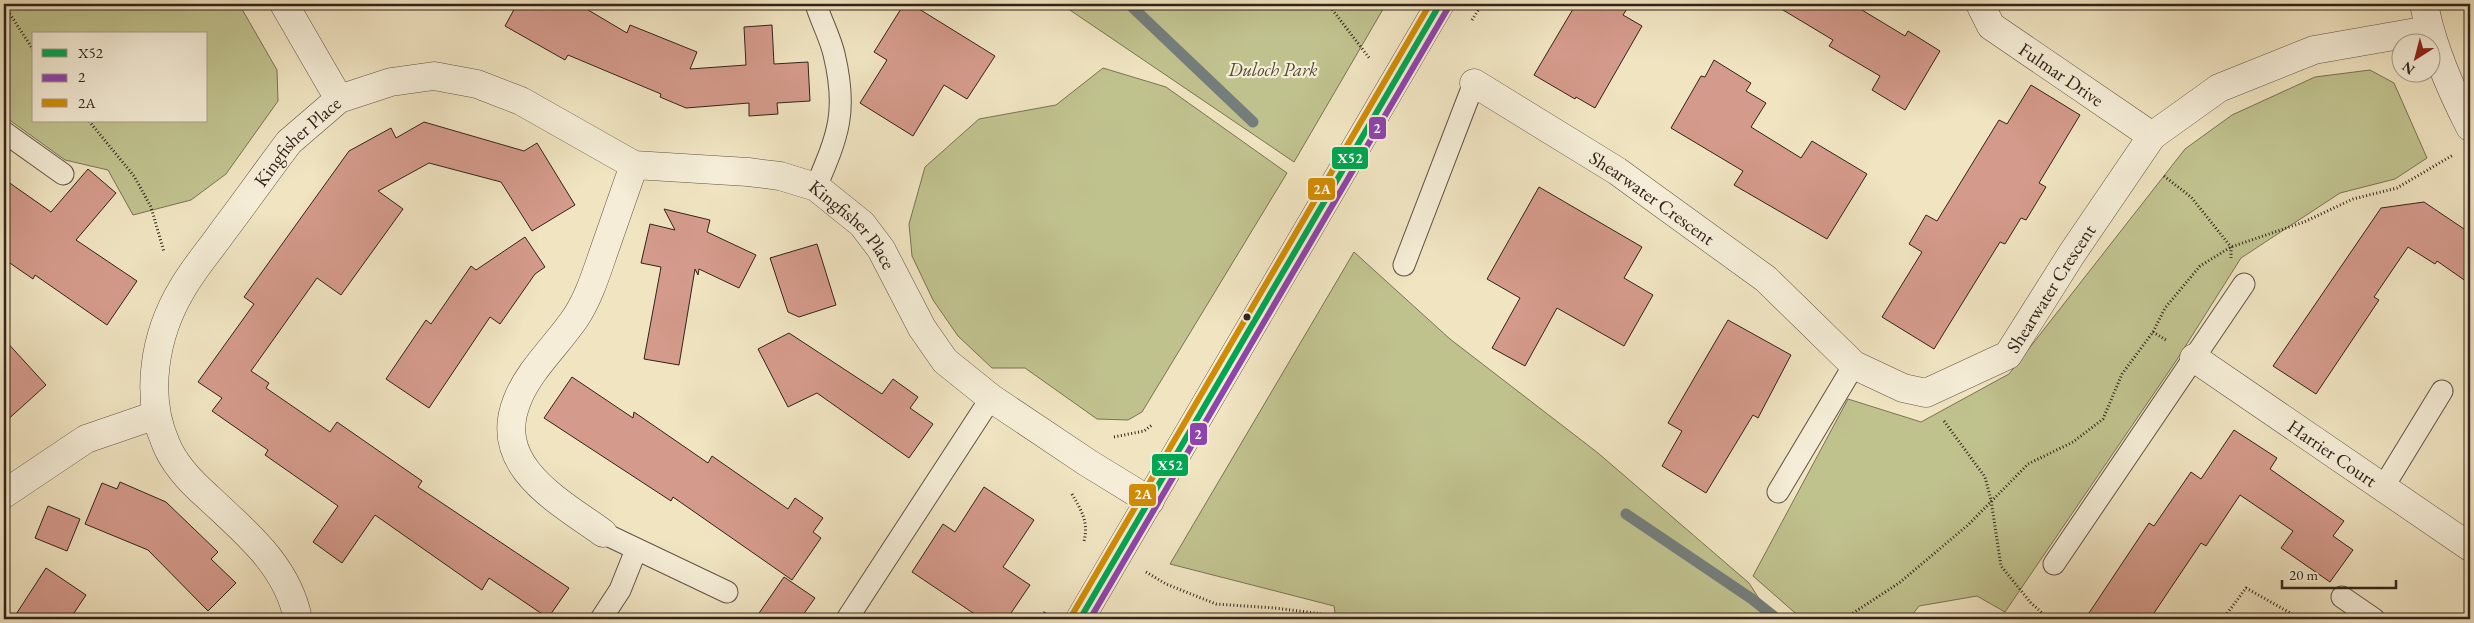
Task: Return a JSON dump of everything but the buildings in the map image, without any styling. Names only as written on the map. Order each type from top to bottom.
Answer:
[{"type":"street","points":[[284,4],[339,99]]},
{"type":"street","points":[[1080,619],[1440,4]]},
{"type":"street","name":"Fulmar Drive","points":[[1980,4],[1991,26],[2145,147]]},
{"type":"street","points":[[2426,17],[2452,93],[2470,127]]},
{"type":"street","name":"Shearwater Crescent","points":[[1474,83],[1617,171],[1766,279],[1854,365],[1903,388],[1926,393],[2008,355],[2071,255],[2145,147],[2219,88],[2314,50],[2426,17]]},
{"type":"street","name":"Kingfisher Place","points":[[298,619],[295,604],[279,570],[255,542],[192,483],[166,446],[156,415],[155,364],[165,323],[182,288],[289,142],[339,99],[391,82],[434,76],[477,84],[521,101],[634,165],[748,172],[780,176],[816,187],[862,224],[881,248],[922,328],[945,361],[991,398],[1088,464],[1150,501]]},
{"type":"street","points":[[603,533],[540,487],[516,458],[510,426],[517,400],[540,364],[576,318],[590,292],[634,165]]},
{"type":"street","name":"Harrier Court","points":[[2194,358],[2384,486],[2470,547]]},
{"type":"street","points":[[4,494],[13,490],[61,454],[86,439],[156,415]]},
{"type":"lane","points":[[816,4],[834,53],[840,88],[841,115],[836,140],[816,187]]},
{"type":"lane","points":[[1404,265],[1474,83]]},
{"type":"lane","points":[[4,132],[63,174]]},
{"type":"lane","points":[[2054,564],[2244,284]]},
{"type":"lane","points":[[1778,492],[1854,365]]},
{"type":"lane","points":[[2384,486],[2442,391]]},
{"type":"lane","points":[[847,619],[991,398]]},
{"type":"lane","points":[[603,533],[727,592]]},
{"type":"lane","points":[[601,619],[620,590],[636,550]]},
{"type":"lane","points":[[2342,597],[2374,619]]},
{"type":"path","points":[[1328,4],[1372,61]]},
{"type":"path","points":[[1476,4],[1481,6]]},
{"type":"path","points":[[2466,4],[2470,20]]},
{"type":"path","points":[[4,5],[32,48]]},
{"type":"path","points":[[1370,66],[1375,56]]},
{"type":"path","points":[[90,122],[134,176],[151,207],[164,252],[182,288]]},
{"type":"path","points":[[2145,147],[2191,196],[2231,247],[2231,274],[2244,284]]},
{"type":"path","points":[[1844,619],[1899,582],[1968,524],[2028,464],[2073,442],[2103,419],[2122,374],[2153,332],[2165,308],[2200,266],[2231,247],[2304,222],[2353,199],[2396,188],[2455,154]]},
{"type":"path","points":[[1926,393],[1985,477],[1991,500],[2001,566],[2032,603],[2049,619]]},
{"type":"path","points":[[1082,549],[1087,531],[1084,514],[1070,490],[1105,438],[1144,432],[1156,423]]},
{"type":"path","points":[[1117,556],[1166,584],[1216,604],[1275,608],[1350,619]]},
{"type":"path","points":[[2223,619],[2246,588],[2301,619]]},
{"type":"path","points":[[1040,619],[1049,604]]},
{"type":"green space","points":[[4,4],[239,4],[277,70],[278,101],[226,174],[191,200],[133,215],[108,170],[65,160],[4,116]]},
{"type":"green space","name":"Duloch Park","points":[[1061,4],[1386,4],[1294,162]]},
{"type":"green space","points":[[1103,68],[1166,87],[1287,173],[1142,412],[1128,420],[1097,419],[1025,368],[992,368],[958,336],[933,300],[912,256],[909,224],[925,167],[979,119],[1056,105]]},
{"type":"green space","points":[[2370,70],[2394,83],[2427,158],[2395,179],[2340,193],[2241,258],[2176,361],[2005,612],[1977,596],[1919,606],[1909,619],[1802,619],[1753,576],[1848,399],[1921,422],[2009,374],[2185,149],[2232,115],[2315,77]]},
{"type":"green space","points":[[1354,252],[1450,339],[1598,453],[1749,583],[1772,619],[1336,619],[1334,606],[1170,564]]},
{"type":"waterway","points":[[1129,4],[1253,122]]},
{"type":"waterway","points":[[1626,514],[1752,599],[1777,619]]},
{"type":"transit line","name":"2A","points":[[1072,615],[1430,4]]},
{"type":"transit line","name":"X52","points":[[1080,619],[1440,4]]},
{"type":"transit line","name":"2","points":[[1090,619],[1448,8]]}]
